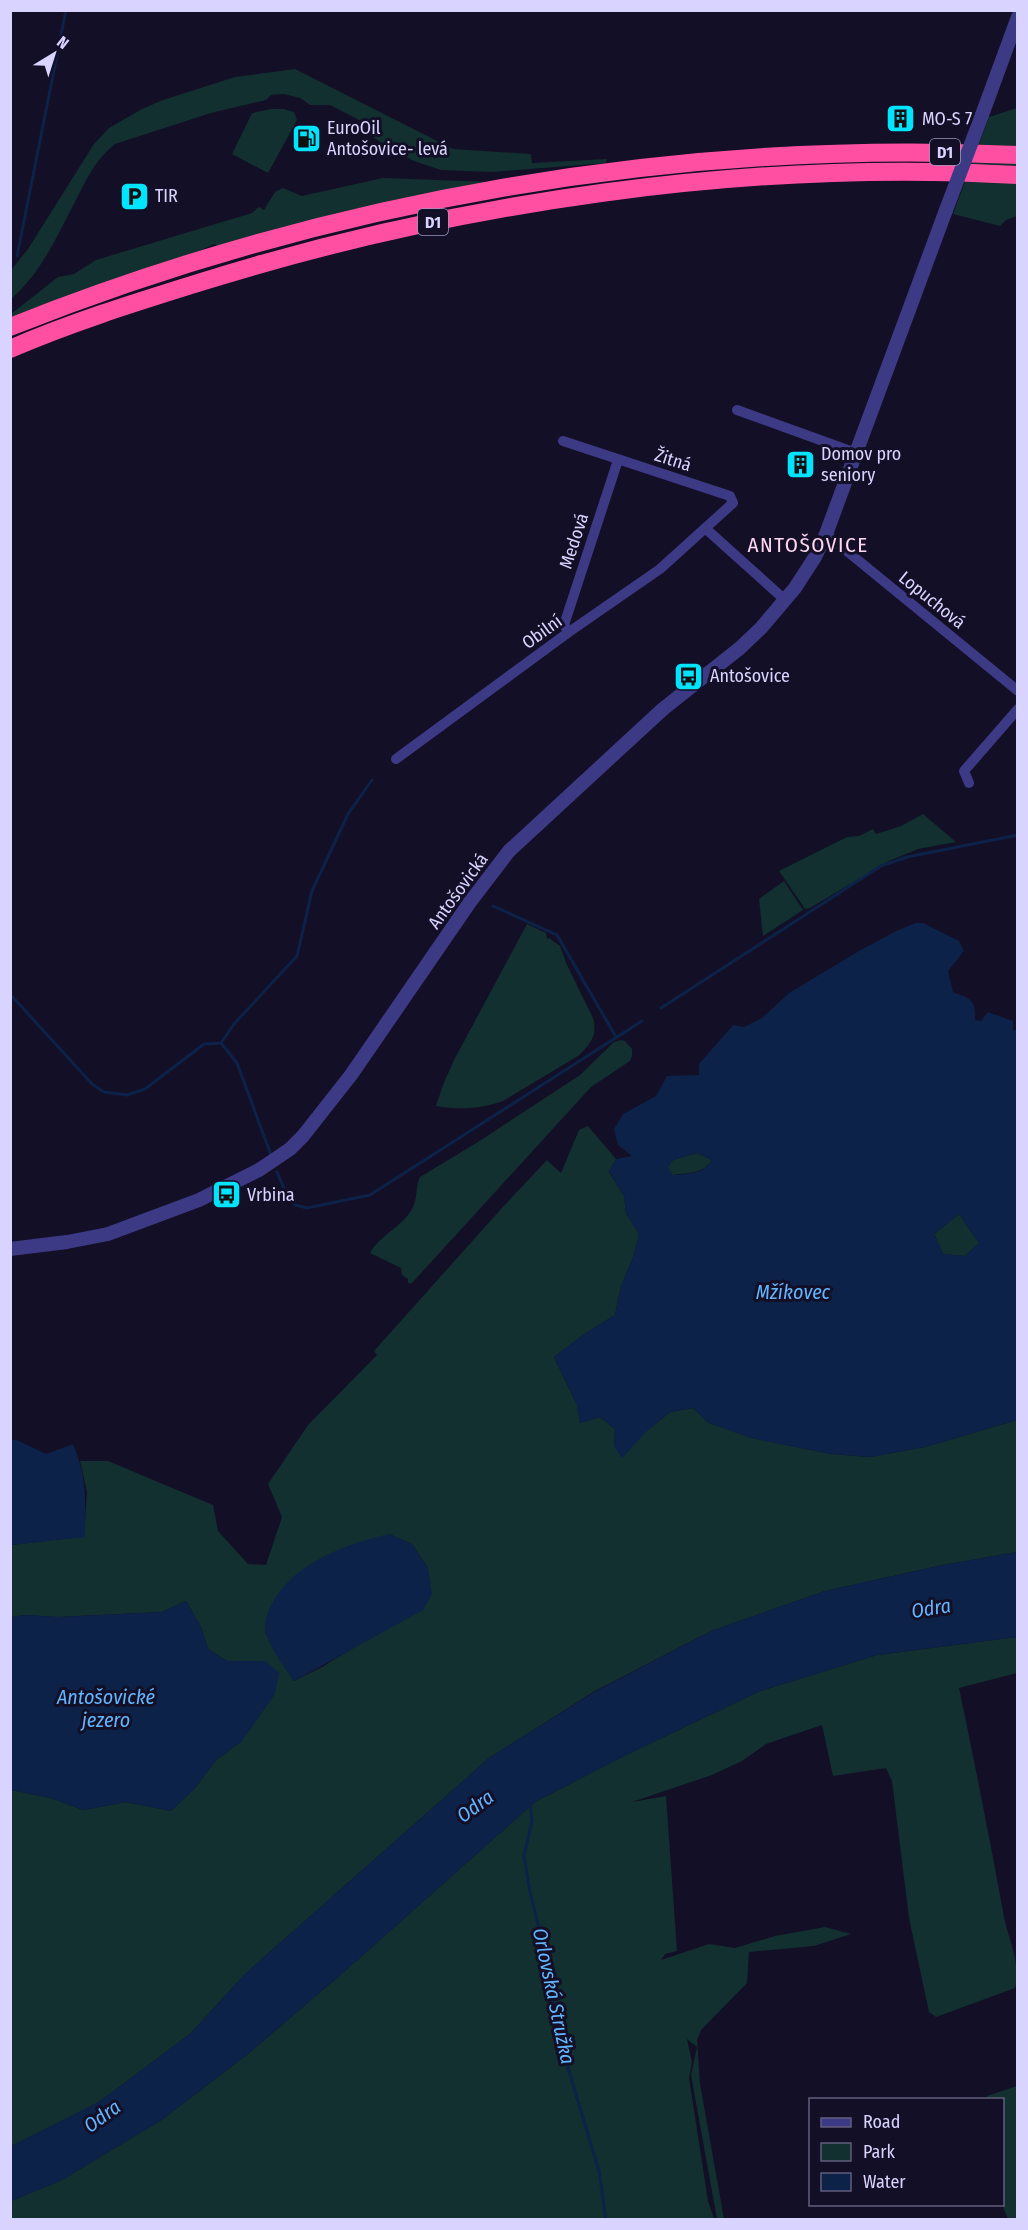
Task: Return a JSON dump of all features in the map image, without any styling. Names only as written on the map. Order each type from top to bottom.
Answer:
[{"type":"highway","name":"D1","points":[[10,327],[106,291],[245,247],[404,208],[497,189],[659,166],[766,157],[942,152],[1017,155]]},
{"type":"highway","name":"D1","points":[[10,349],[117,308],[234,272],[417,225],[518,207],[664,186],[766,177],[918,172],[1017,175]]},
{"type":"street","name":"Antošovická","points":[[10,1248],[67,1242],[108,1234],[200,1200],[259,1170],[290,1149],[351,1075],[470,902],[509,851],[663,709],[740,648],[785,600],[808,569],[826,534],[1017,17]]},
{"type":"street","points":[[737,410],[858,449]]},
{"type":"street","name":"Žitná","points":[[563,441],[730,496],[733,503],[705,528]]},
{"type":"street","name":"Medová","points":[[568,632],[564,625],[618,460]]},
{"type":"street","points":[[705,528],[785,600]]},
{"type":"street","name":"Obilní","points":[[396,759],[568,632],[660,569],[705,528]]},
{"type":"street","name":"Lopuchová","points":[[826,534],[1017,691]]},
{"type":"street","points":[[969,783],[964,771],[1017,709]]},
{"type":"green space","points":[[295,69],[453,149],[531,154],[532,163],[607,159],[606,163],[492,172],[441,170],[414,161],[390,149],[358,126],[361,121],[330,105],[310,105],[300,98],[284,94],[271,95],[266,100],[211,113],[115,144],[92,169],[55,240],[32,277],[11,299],[11,270],[28,249],[94,144],[109,128],[163,100],[235,77]]},
{"type":"green space","points":[[1017,108],[1017,216],[1006,220],[1000,226],[953,214],[989,117]]},
{"type":"green space","points":[[271,109],[294,112],[297,120],[268,173],[232,154],[252,113]]},
{"type":"green space","points":[[383,178],[491,182],[220,246],[214,244],[193,254],[11,321],[11,314],[58,277],[74,274],[96,260],[252,213],[259,207],[264,210],[275,192],[283,188],[302,196]]},
{"type":"green space","points":[[923,814],[956,842],[918,849],[889,861],[810,908],[805,909],[779,871],[847,837],[859,836],[873,829],[876,834],[901,826]]},
{"type":"green space","points":[[784,881],[803,910],[763,936],[759,899]]},
{"type":"green space","points":[[527,924],[546,933],[547,939],[549,938],[560,946],[593,1018],[594,1035],[592,1039],[578,1056],[503,1101],[470,1108],[436,1106],[454,1060]]},
{"type":"green space","points":[[621,1040],[632,1049],[630,1061],[591,1087],[412,1283],[408,1283],[408,1279],[402,1275],[401,1268],[370,1253],[412,1209],[420,1177],[580,1075],[614,1042]]},
{"type":"green space","points":[[588,1126],[616,1159],[609,1172],[624,1196],[626,1213],[639,1234],[633,1258],[621,1286],[615,1315],[554,1357],[577,1405],[580,1423],[600,1417],[615,1429],[614,1446],[648,1430],[670,1412],[693,1408],[709,1423],[752,1438],[831,1454],[870,1457],[925,1447],[1017,1420],[1017,1552],[943,1565],[825,1591],[711,1631],[595,1691],[489,1758],[245,1974],[191,2033],[99,2102],[11,2146],[11,1790],[51,1798],[83,1810],[126,1802],[171,1811],[195,1788],[216,1760],[242,1741],[266,1661],[227,1661],[208,1649],[201,1627],[186,1601],[162,1612],[11,1617],[11,1545],[84,1536],[87,1492],[80,1461],[108,1461],[213,1505],[218,1531],[248,1564],[266,1565],[282,1517],[268,1484],[308,1425],[377,1355],[374,1351],[547,1160],[561,1173],[579,1130]],"holes":[[[389,1534],[412,1544],[428,1568],[358,1645],[294,1681],[265,1632]]]},
{"type":"green space","points":[[697,1153],[712,1160],[709,1165],[689,1173],[672,1175],[667,1167],[673,1160]]},
{"type":"green space","points":[[959,1214],[979,1243],[965,1256],[943,1254],[934,1234]]},
{"type":"green space","points":[[1017,1637],[1017,1673],[959,1688],[1004,1917],[1016,1962],[1015,1988],[936,2017],[929,2012],[909,1918],[892,1781],[886,1768],[833,1776],[822,1725],[766,1744],[742,1761],[712,1775],[632,1802],[666,1796],[677,1951],[665,1954],[661,1960],[709,1944],[735,1948],[775,1936],[825,1927],[851,1934],[814,1946],[749,1952],[747,1983],[701,2030],[697,2040],[700,2084],[724,2219],[717,2219],[691,2075],[697,2047],[687,2039],[692,2062],[689,2078],[708,2201],[714,2219],[11,2220],[11,2201],[62,2180],[163,2119],[249,2053],[535,1802],[622,1757],[760,1691],[877,1655]]},
{"type":"green space","points":[[1017,2086],[1017,2219],[1008,2219],[1003,2206],[1004,2098],[988,2098],[987,2096]]},
{"type":"water","name":"Mžíkovec","points":[[916,923],[923,923],[959,941],[964,951],[948,971],[953,992],[971,1001],[975,1008],[975,1020],[981,1021],[988,1012],[1013,1021],[1013,1030],[1017,1030],[1017,1420],[925,1447],[871,1457],[831,1454],[751,1438],[709,1423],[693,1408],[670,1412],[648,1430],[622,1458],[614,1446],[615,1429],[600,1417],[580,1423],[577,1405],[554,1357],[615,1315],[621,1286],[633,1258],[639,1234],[626,1213],[624,1196],[609,1171],[616,1159],[632,1156],[618,1145],[614,1129],[623,1114],[656,1096],[667,1076],[699,1075],[699,1064],[733,1025],[744,1027],[762,1018],[789,993],[898,930]],"holes":[[[697,1153],[712,1160],[709,1165],[700,1171],[672,1175],[668,1167],[673,1160]],[[959,1214],[979,1243],[965,1256],[943,1254],[934,1234]]]},
{"type":"water","points":[[11,1440],[17,1440],[46,1454],[73,1444],[83,1479],[85,1537],[11,1545]]},
{"type":"water","points":[[389,1534],[412,1544],[428,1568],[432,1594],[423,1610],[294,1681],[274,1651],[266,1633],[266,1617],[273,1602],[294,1576],[308,1566],[340,1549]]},
{"type":"water","name":"Odra","points":[[1017,1552],[1017,1637],[877,1655],[760,1691],[622,1757],[535,1802],[249,2053],[163,2119],[62,2180],[11,2201],[11,2146],[99,2102],[191,2033],[245,1974],[489,1758],[596,1691],[711,1631],[825,1591],[943,1565]]},
{"type":"water","name":"Antošovické jezero","points":[[186,1601],[201,1627],[208,1649],[227,1661],[266,1661],[279,1673],[275,1694],[242,1741],[216,1760],[195,1788],[171,1811],[126,1802],[83,1810],[51,1798],[11,1790],[11,1617],[162,1612]]},
{"type":"waterway","points":[[17,256],[66,10]]},
{"type":"waterway","points":[[221,1043],[234,1024],[297,956],[312,891],[348,814],[372,780]]},
{"type":"waterway","points":[[661,1008],[881,866],[907,857],[1018,835]]},
{"type":"waterway","points":[[493,906],[557,935],[616,1037]]},
{"type":"waterway","points":[[10,994],[92,1084],[104,1092],[127,1095],[145,1089],[204,1044],[221,1043],[237,1063],[271,1155]]},
{"type":"waterway","points":[[277,1172],[287,1196],[295,1205],[307,1208],[370,1195],[642,1021]]},
{"type":"waterway","name":"Orlovská Stružka","points":[[530,1803],[532,1821],[524,1856],[530,1892],[553,1984],[557,2031],[599,2171],[606,2220]]},
{"type":"place","name":"MO-S 7","points":[[901,119]]},
{"type":"place","name":"EuroOil Antošovice- levá","points":[[306,138]]},
{"type":"place","name":"TIR","points":[[134,196]]},
{"type":"place","name":"Domov pro seniory","points":[[800,464]]},
{"type":"place","name":"Antošovice","points":[[689,676]]},
{"type":"place","name":"Vrbina","points":[[226,1195]]},
{"type":"district","name":"ANTOŠOVICE","points":[[808,545]]}]
